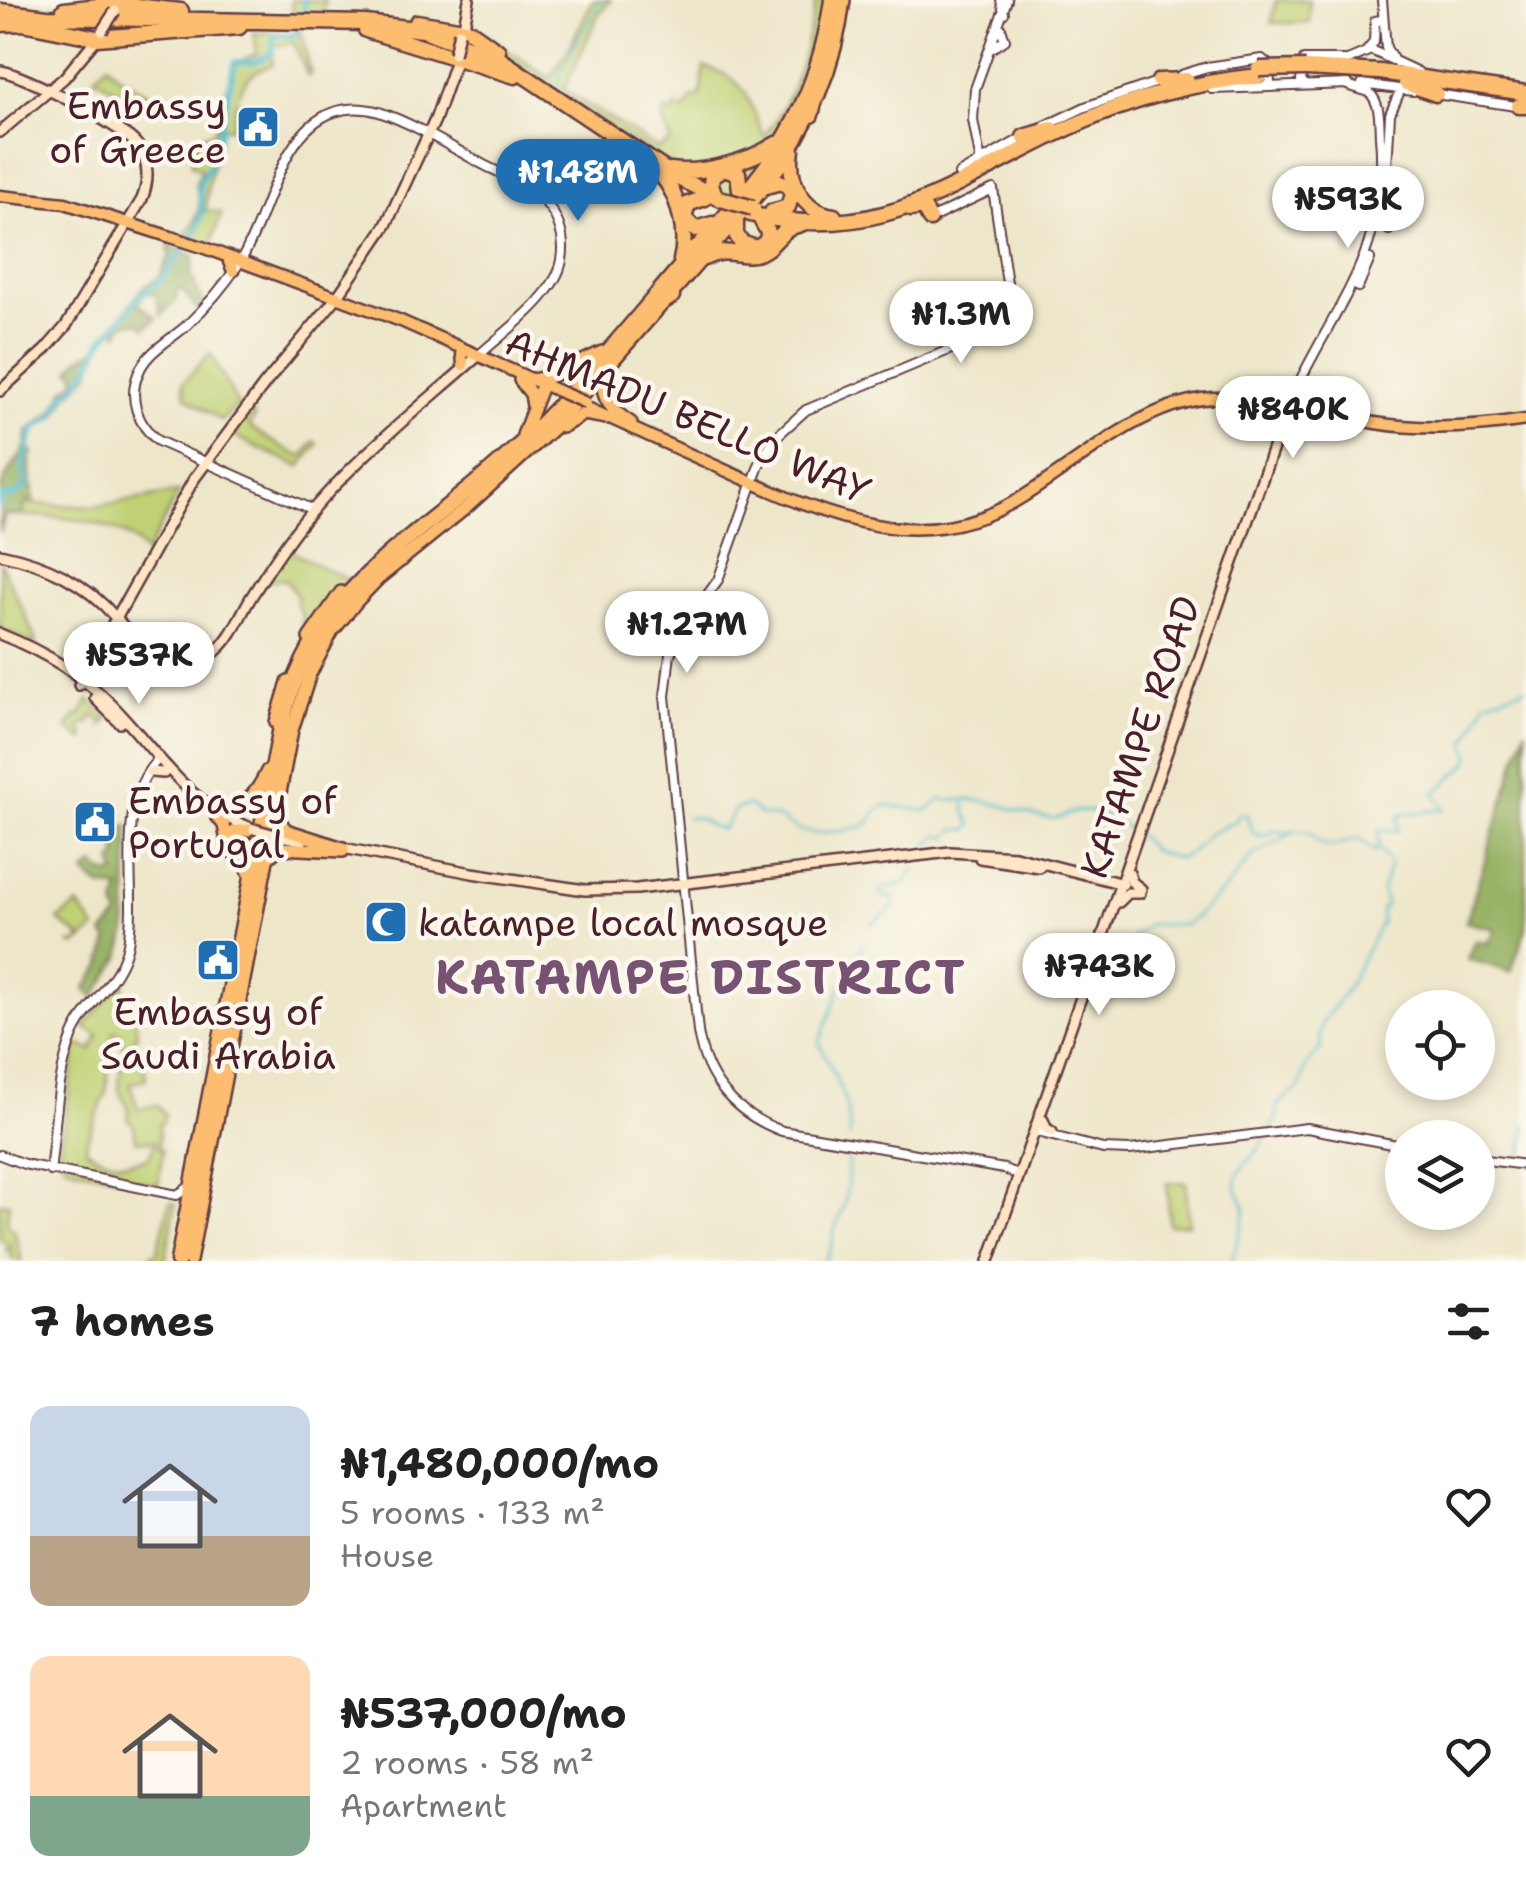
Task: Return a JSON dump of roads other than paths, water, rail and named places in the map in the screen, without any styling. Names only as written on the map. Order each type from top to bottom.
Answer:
[{"type":"highway","points":[[812,114],[834,0]]},
{"type":"highway","points":[[181,1261],[258,918],[286,746],[302,694],[324,647],[357,601],[570,404],[655,299],[773,168],[800,125],[829,51],[834,0]]},
{"type":"highway","points":[[655,299],[681,260],[776,144],[796,108],[834,0]]},
{"type":"highway","points":[[754,215],[766,186],[812,114],[834,52],[834,0]]},
{"type":"highway","points":[[0,24],[117,4],[245,24]]},
{"type":"highway","points":[[0,11],[95,38],[245,24]]},
{"type":"highway","points":[[22,19],[408,27],[483,51],[663,172],[754,215],[808,223],[859,220],[922,206],[931,218]]},
{"type":"highway","points":[[363,26],[422,22],[462,28],[518,74]]},
{"type":"highway","points":[[363,26],[454,60],[518,74]]},
{"type":"highway","points":[[1158,88],[1309,73],[1360,56]]},
{"type":"highway","points":[[1309,73],[1525,99]]},
{"type":"highway","points":[[896,212],[1158,88],[1188,80],[1262,77]]},
{"type":"highway","points":[[1406,83],[1448,77]]},
{"type":"highway","points":[[754,215],[835,216],[888,208],[942,191],[1053,128],[1112,102],[1188,80]]},
{"type":"highway","points":[[1406,83],[1436,94]]},
{"type":"highway","points":[[796,108],[815,85]]},
{"type":"highway","points":[[542,440],[604,375],[768,164],[815,85]]},
{"type":"highway","points":[[1506,85],[1525,99]]},
{"type":"highway","points":[[1158,88],[1175,92]]},
{"type":"highway","points":[[1024,137],[1053,128]]},
{"type":"highway","points":[[663,172],[700,169],[760,153],[776,144]]},
{"type":"highway","points":[[792,150],[791,166],[803,200],[817,212],[835,216]]},
{"type":"highway","points":[[715,199],[711,181],[715,172],[724,168],[738,173],[742,181],[740,190]]},
{"type":"highway","points":[[663,172],[678,214],[684,244],[681,260]]},
{"type":"highway","points":[[931,218],[928,204],[959,174]]},
{"type":"highway","points":[[280,706],[316,636],[355,584],[473,487],[541,424],[620,338],[704,258],[754,215],[788,206],[792,194],[788,186],[780,182],[766,186]]},
{"type":"highway","points":[[712,224],[695,229],[684,218],[688,204],[715,199]]},
{"type":"highway","points":[[704,258],[724,250],[756,254],[783,230],[808,223]]},
{"type":"highway","points":[[181,1261],[194,1150],[298,690],[323,639],[345,607],[386,566],[493,475],[523,435],[629,320],[669,290]]},
{"type":"highway","points":[[620,338],[629,320]]},
{"type":"highway","points":[[533,406],[530,392],[536,382],[602,352]]},
{"type":"highway","points":[[604,375],[606,399],[616,414],[631,423]]},
{"type":"highway","points":[[523,435],[536,382]]},
{"type":"highway","points":[[181,1233],[210,1129],[244,932],[251,832],[261,806],[280,706],[300,653],[334,600],[374,560],[585,408],[607,418]]},
{"type":"highway","points":[[473,487],[493,475]]},
{"type":"highway","points":[[386,566],[401,559]]},
{"type":"highway","points":[[222,1059],[280,727],[290,691]]},
{"type":"highway","points":[[215,813],[228,812],[243,804],[256,792],[267,770]]},
{"type":"highway","points":[[251,832],[240,817],[242,808],[254,801],[261,806]]},
{"type":"highway","points":[[215,813],[224,825],[228,848],[245,862],[249,872]]},
{"type":"highway","points":[[276,816],[286,830],[343,849]]},
{"type":"highway","points":[[268,858],[279,848],[343,849]]},
{"type":"highway","points":[[240,947],[244,932],[258,918]]},
{"type":"highway","points":[[194,1150],[210,1129]]},
{"type":"highway","points":[[181,1261],[183,1205],[210,1129]]},
{"type":"highway","points":[[181,1233],[190,1184]]},
{"type":"main road","points":[[79,681],[203,460],[334,297],[386,225],[426,136],[454,60],[467,0]]},
{"type":"main road","points":[[0,130],[47,91],[95,38],[117,4]]},
{"type":"main road","points":[[0,73],[47,91],[120,130],[139,147],[146,163],[147,184],[67,320],[0,389]]},
{"type":"main road","name":"AHMADU BELLO WAY","points":[[0,198],[55,200],[334,297],[755,480]]},
{"type":"main road","points":[[0,552],[64,574],[116,616],[139,646],[157,660],[177,665],[194,663],[223,645],[264,575],[313,508],[371,446],[474,356]]},
{"type":"main road","name":"AHMADU BELLO WAY","points":[[607,418],[824,508],[866,521],[902,524],[965,516],[1008,498],[1136,418],[1166,403],[1214,392],[1383,420],[1433,424],[1526,418]]},
{"type":"main road","name":"KATAMPE ROAD","points":[[998,1240],[1040,1130],[1120,886],[1290,405]]},
{"type":"main road","points":[[0,636],[79,681],[155,765],[215,813],[251,832],[425,866],[584,890],[685,885],[950,857],[1047,866],[1120,886],[1128,892],[1141,891],[1132,882],[1120,886]]},
{"type":"main road","name":"KATAMPE ROAD","points":[[991,1261],[1021,1169],[1040,1130]]},
{"type":"street","points":[[978,163],[972,111],[976,87],[1006,0]]},
{"type":"street","points":[[993,154],[981,148],[976,112],[978,87],[1001,28],[1006,0]]},
{"type":"street","points":[[1360,56],[1373,45],[1380,0]]},
{"type":"street","points":[[1364,20],[1379,21]]},
{"type":"street","points":[[1379,21],[1393,60]]},
{"type":"street","points":[[1360,56],[1376,50],[1416,71],[1506,85]]},
{"type":"street","points":[[1309,73],[1360,86],[1406,83]]},
{"type":"street","points":[[1175,92],[1262,77]]},
{"type":"street","points":[[1290,405],[1355,293],[1376,238],[1382,218],[1390,114],[1406,83]]},
{"type":"street","points":[[1290,405],[1308,361],[1348,297],[1373,233],[1381,177],[1379,109],[1374,96],[1360,86]]},
{"type":"street","points":[[959,174],[1085,107],[1158,88]]},
{"type":"street","points":[[1436,94],[1525,99]]},
{"type":"street","points":[[313,508],[203,460],[153,433],[138,409],[138,382],[152,356],[205,310],[240,264],[290,148],[315,121],[335,111],[362,108],[383,113],[538,194],[550,208],[560,229],[562,260],[552,286],[474,356]]},
{"type":"street","points":[[931,218],[993,189],[1013,323],[798,414],[768,447],[718,581],[677,638],[666,673],[700,1045],[712,1074],[737,1106],[760,1123],[782,1132],[1021,1169]]},
{"type":"street","points":[[1376,238],[1387,231],[1382,218]]},
{"type":"street","points":[[52,1168],[75,1039],[85,1018],[116,980],[130,952],[138,807],[155,765]]},
{"type":"street","points":[[1040,1130],[1069,1142],[1103,1149],[1130,1150],[1307,1128],[1385,1145]]},
{"type":"street","points":[[0,1157],[176,1195],[183,1194],[190,1184]]},
{"type":"street","points":[[1495,1161],[1526,1166]]},
{"type":"street","points":[[52,1168],[176,1198],[183,1205]]},
{"type":"waterway","points":[[304,0],[304,19]]},
{"type":"waterway","points":[[595,11],[602,0]]},
{"type":"waterway","points":[[557,89],[563,65],[593,16]]},
{"type":"waterway","points":[[0,505],[2,498],[15,495],[27,485],[23,466],[33,429],[54,417],[63,397],[75,388],[91,365],[102,341],[141,295],[162,279],[196,232],[202,212],[199,185],[214,157],[235,62],[254,62],[272,54],[274,34],[293,36],[299,30]]},
{"type":"waterway","points":[[687,818],[723,829],[735,809],[749,806],[762,815],[814,833],[867,825],[878,809],[887,805],[928,811],[941,799],[973,800],[1049,818],[1078,811],[1097,813],[1130,830],[1151,850],[1178,859],[1191,853],[1209,834],[1236,821],[1239,814],[1246,814],[1253,833],[1260,836],[1277,831],[1306,831],[1322,844],[1332,846],[1358,838],[1375,851],[1379,848],[1378,832],[1398,831],[1401,815],[1444,809],[1435,793],[1469,762],[1466,744],[1486,701],[1526,688]]},
{"type":"waterway","points":[[928,845],[939,835],[947,838],[955,829],[968,830],[972,824],[965,804]]},
{"type":"waterway","points":[[1100,972],[1149,924],[1185,925],[1191,921],[1229,885],[1253,855],[1292,833]]},
{"type":"waterway","points":[[1269,1131],[1277,1116],[1277,1105],[1300,1087],[1306,1066],[1321,1048],[1322,1023],[1346,990],[1382,921],[1381,911],[1386,904],[1382,890],[1390,863],[1381,850]]},
{"type":"waterway","points":[[870,925],[891,910],[894,903],[880,890],[905,883],[915,869]]},
{"type":"waterway","points":[[849,1137],[845,1100],[819,1043],[863,945]]},
{"type":"waterway","points":[[1522,1158],[1526,1125]]},
{"type":"waterway","points":[[1231,1261],[1245,1212],[1237,1177],[1265,1138]]},
{"type":"waterway","points":[[824,1261],[831,1250],[846,1196],[848,1147]]},
{"type":"place","name":"Embassy of Greece","points":[[258,127]]},
{"type":"place","name":"Embassy of Portugal","points":[[95,822]]},
{"type":"place","name":"katampe local mosque","points":[[386,922]]},
{"type":"place","name":"Embassy of Saudi Arabia","points":[[218,960]]},
{"type":"district","name":"KATAMPE DISTRICT","points":[[701,977]]}]
